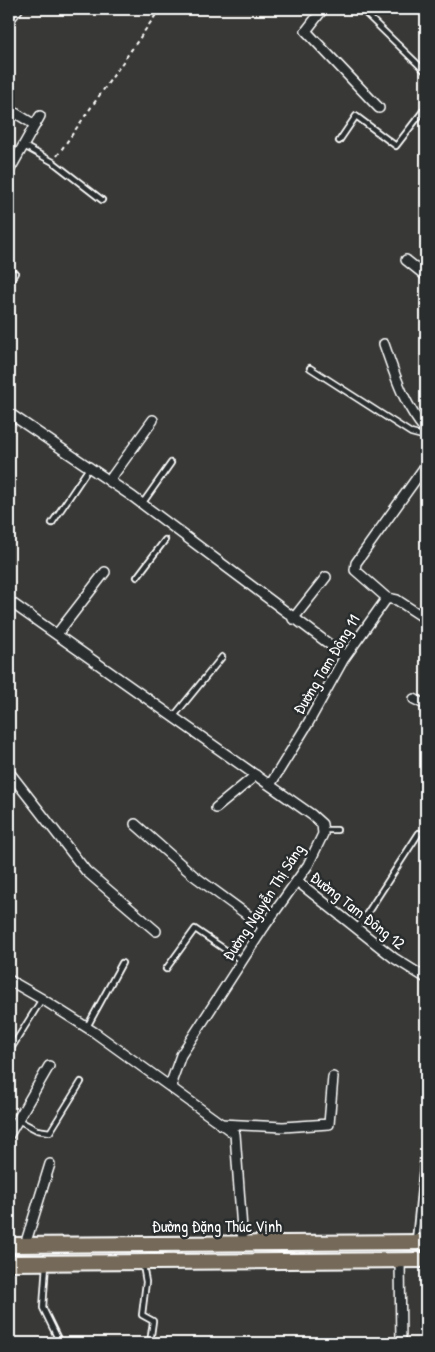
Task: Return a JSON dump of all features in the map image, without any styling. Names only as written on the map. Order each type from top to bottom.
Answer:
[{"type":"main road","name":"Đường Đặng Thúc Vịnh","points":[[9,1245],[420,1243]]},
{"type":"main road","points":[[9,1263],[426,1260]]},
{"type":"street","points":[[9,20],[18,9]]},
{"type":"street","points":[[322,9],[306,31],[379,108]]},
{"type":"street","points":[[9,109],[35,125]]},
{"type":"street","points":[[9,171],[40,116]]},
{"type":"street","points":[[406,260],[426,276]]},
{"type":"street","points":[[384,344],[400,391],[410,411],[426,431]]},
{"type":"street","points":[[9,413],[142,504],[293,619],[346,656]]},
{"type":"street","points":[[108,481],[153,420]]},
{"type":"street","points":[[426,465],[356,563],[355,570],[387,598],[397,600],[426,619]]},
{"type":"street","points":[[57,634],[105,572]]},
{"type":"street","points":[[293,619],[326,577]]},
{"type":"street","name":"Đường Tam Đông 11","points":[[270,785],[346,656],[387,598]]},
{"type":"street","points":[[9,600],[312,815],[323,830]]},
{"type":"street","points":[[414,698],[426,705]]},
{"type":"street","points":[[9,772],[86,871],[156,931]]},
{"type":"street","points":[[216,808],[256,775]]},
{"type":"street","points":[[135,824],[194,875],[264,927]]},
{"type":"street","name":"Đường Nguyễn Thị Sáng","points":[[173,1089],[172,1080],[182,1055],[242,960],[308,864],[323,830]]},
{"type":"street","name":"Đường Tam Đông 12","points":[[297,881],[394,958],[426,978]]},
{"type":"street","points":[[9,980],[87,1027],[235,1134],[243,1243]]},
{"type":"street","points":[[9,1135],[49,1066]]},
{"type":"street","points":[[220,1124],[283,1126],[329,1124],[333,1077]]},
{"type":"street","points":[[25,1245],[50,1164]]},
{"type":"street","points":[[400,1260],[401,1343]]},
{"type":"lane","points":[[361,9],[426,72]]},
{"type":"lane","points":[[339,141],[356,116],[396,146],[426,107]]},
{"type":"lane","points":[[24,146],[53,162],[102,200]]},
{"type":"lane","points":[[9,283],[15,273]]},
{"type":"lane","points":[[310,368],[411,433],[426,437]]},
{"type":"lane","points":[[142,504],[171,463]]},
{"type":"lane","points":[[52,523],[90,468]]},
{"type":"lane","points":[[138,577],[165,540]]},
{"type":"lane","points":[[174,716],[222,657]]},
{"type":"lane","points":[[323,830],[337,830]]},
{"type":"lane","points":[[358,929],[419,833]]},
{"type":"lane","points":[[166,969],[194,929],[242,960]]},
{"type":"lane","points":[[87,1027],[122,963]]},
{"type":"lane","points":[[9,1052],[42,999]]},
{"type":"lane","points":[[18,1120],[36,1130],[50,1132],[81,1082]]},
{"type":"lane","points":[[420,1243],[426,1131]]},
{"type":"lane","points":[[142,1261],[146,1282],[142,1315],[153,1321],[150,1343]]},
{"type":"lane","points":[[46,1262],[44,1308],[60,1343]]},
{"type":"path","points":[[53,162],[160,9]]}]
